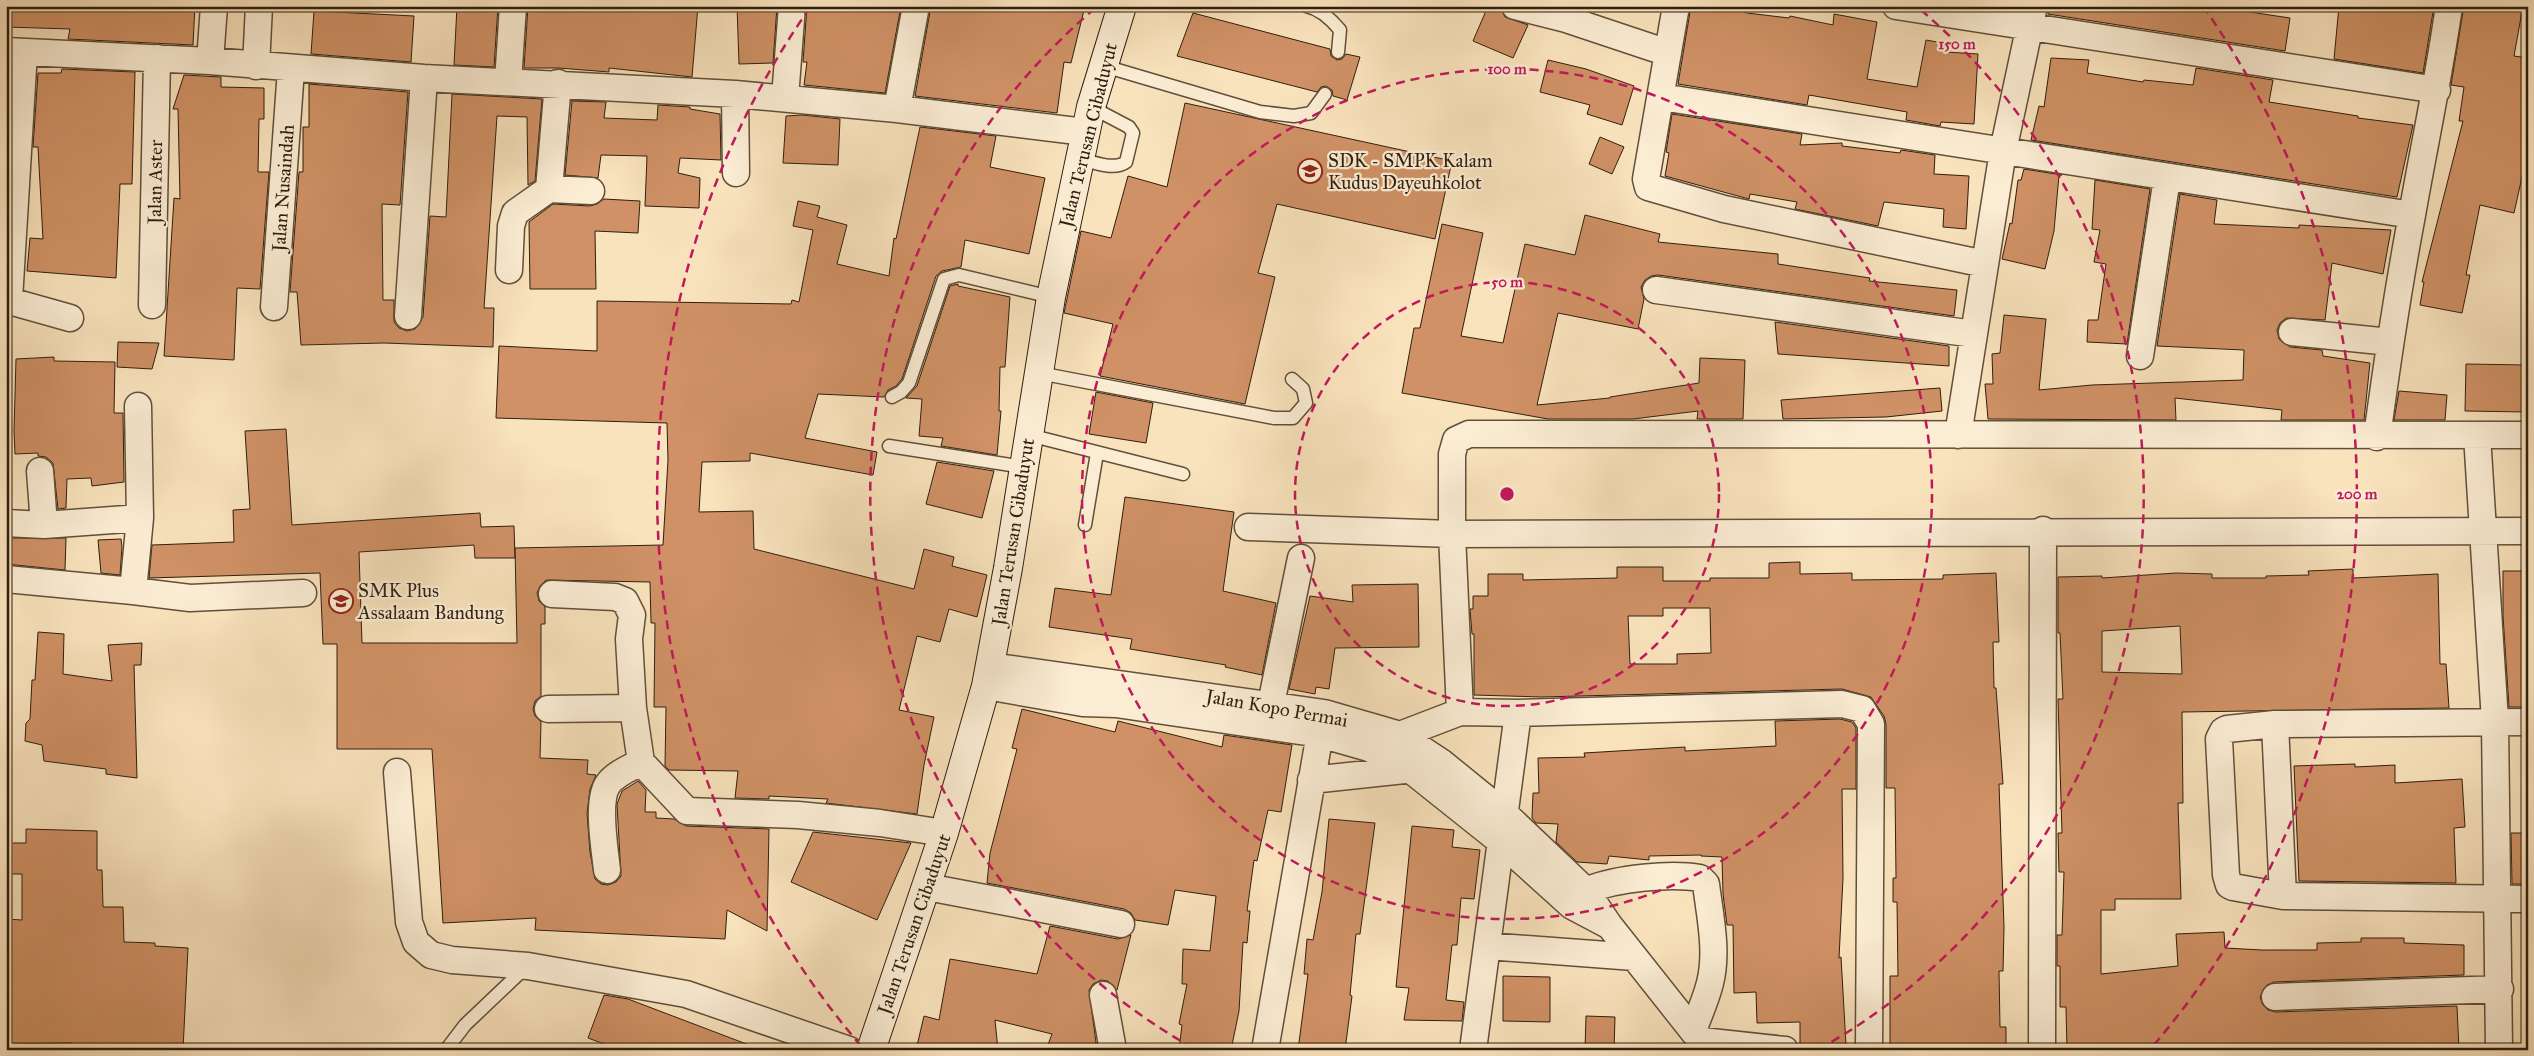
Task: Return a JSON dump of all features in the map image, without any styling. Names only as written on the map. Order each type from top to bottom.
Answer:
[{"type":"main road","name":"Jalan Terusan Cibaduyut","points":[[871,1050],[944,833],[988,676],[1051,297],[1088,120],[1122,6]]},
{"type":"street","points":[[210,61],[214,6]]},
{"type":"street","points":[[256,66],[258,6]]},
{"type":"street","points":[[508,82],[513,6]]},
{"type":"street","points":[[785,98],[792,6]]},
{"type":"street","points":[[897,109],[916,6]]},
{"type":"street","points":[[1515,6],[1566,19],[1668,53]]},
{"type":"street","points":[[1676,6],[1646,185],[1650,188],[1724,209],[1985,264]]},
{"type":"street","points":[[1896,6],[2031,17],[2437,90]]},
{"type":"street","points":[[2377,436],[2390,342],[2412,215],[2437,90],[2449,6]]},
{"type":"street","points":[[1958,435],[2003,151],[2031,17]]},
{"type":"street","points":[[70,318],[8,300],[15,52],[210,61],[291,69],[424,78],[735,94],[897,109],[1088,120]]},
{"type":"street","name":"Jalan Aster","points":[[152,306],[157,58]]},
{"type":"street","name":"Jalan Nusaindah","points":[[274,307],[291,69]]},
{"type":"street","points":[[408,316],[424,78]]},
{"type":"street","points":[[549,189],[558,84]]},
{"type":"street","points":[[735,94],[736,173]]},
{"type":"street","points":[[1660,97],[2412,215]]},
{"type":"street","points":[[2140,356],[2168,178]]},
{"type":"street","points":[[509,270],[511,226],[515,213],[549,189],[591,191]]},
{"type":"street","points":[[1656,290],[1974,334]]},
{"type":"street","points":[[2292,332],[2390,342]]},
{"type":"street","points":[[133,591],[140,518],[138,406]]},
{"type":"street","points":[[1460,712],[1452,534],[1453,446],[1462,436],[1469,434],[2528,435]]},
{"type":"street","points":[[2477,435],[2485,530],[2495,721],[2496,899],[2500,989],[2500,1050]]},
{"type":"street","points":[[40,471],[44,525]]},
{"type":"street","points":[[6,523],[44,525],[140,518]]},
{"type":"street","points":[[1248,527],[1452,534],[2043,530],[2184,533],[2528,531]]},
{"type":"street","points":[[2042,1050],[2043,530]]},
{"type":"street","points":[[1271,704],[1301,558]]},
{"type":"street","points":[[6,580],[190,598],[303,593]]},
{"type":"street","points":[[552,594],[615,597],[625,601],[632,614],[630,639],[633,708],[641,762],[687,810],[798,815],[880,823],[944,833]]},
{"type":"street","name":"Jalan Kopo Permai","points":[[988,676],[1084,691],[1116,704],[1224,709],[1400,735],[1441,762],[1505,814],[1579,898]]},
{"type":"street","name":"Jalan Kopo Permai","points":[[1224,709],[1271,704],[1322,724],[1411,770],[1500,841],[1579,898],[1609,925],[1700,1043]]},
{"type":"street","points":[[1400,735],[1460,712],[1518,713],[1842,704],[1862,709],[1871,724],[1869,1050]]},
{"type":"street","points":[[548,709],[633,708]]},
{"type":"street","points":[[1473,1050],[1518,713]]},
{"type":"street","points":[[2528,722],[2275,724],[2227,728],[2221,734],[2220,748],[2227,880],[2233,887],[2283,896],[2528,899]]},
{"type":"street","points":[[1265,1050],[1322,724]]},
{"type":"street","points":[[2275,724],[2283,896]]},
{"type":"street","points":[[607,870],[602,815],[607,784],[615,777],[641,762]]},
{"type":"street","points":[[1311,780],[1411,770],[1441,762]]},
{"type":"street","points":[[397,772],[409,922],[416,942],[431,955],[452,960],[528,966],[686,994],[849,1050]]},
{"type":"street","points":[[1579,898],[1620,881],[1687,875],[1700,878],[1706,884],[1713,936],[1711,983],[1700,1043],[1785,1050]]},
{"type":"street","points":[[927,887],[1122,924]]},
{"type":"street","points":[[1487,946],[1634,957]]},
{"type":"street","points":[[2276,997],[2500,989]]},
{"type":"street","points":[[1103,995],[1113,1050]]},
{"type":"lane","points":[[1306,6],[1332,19],[1340,30],[1338,52]]},
{"type":"lane","points":[[1104,66],[1260,112],[1294,116],[1311,113],[1324,94]]},
{"type":"lane","points":[[1079,158],[1103,165],[1123,164],[1126,162],[1133,134],[1129,127],[1088,120]]},
{"type":"lane","points":[[892,397],[901,392],[910,383],[944,279],[959,275],[1051,297]]},
{"type":"lane","points":[[1039,373],[1274,418],[1293,418],[1306,403],[1303,389],[1292,379]]},
{"type":"lane","points":[[1029,435],[1183,474]]},
{"type":"lane","points":[[889,446],[1024,467]]},
{"type":"lane","points":[[1084,525],[1097,452]]},
{"type":"lane","points":[[446,1050],[465,1025],[528,966]]},
{"type":"building","points":[[6,6],[195,6],[193,45],[68,39],[70,29],[6,27]]},
{"type":"building","points":[[457,6],[498,6],[494,67],[454,65]]},
{"type":"building","points":[[528,6],[698,6],[692,77],[609,68],[609,72],[559,68],[524,68]]},
{"type":"building","points":[[737,6],[777,6],[773,63],[739,64]]},
{"type":"building","points":[[807,6],[901,6],[885,93],[804,85],[807,62],[803,62]]},
{"type":"building","points":[[931,6],[1085,6],[1071,63],[1064,62],[1057,113],[915,96]]},
{"type":"building","points":[[1488,6],[1500,6],[1505,17],[1528,25],[1513,58],[1473,41]]},
{"type":"building","points":[[1691,6],[1721,6],[1747,13],[1789,18],[1790,16],[1833,25],[1834,14],[1877,22],[1867,79],[1917,87],[1926,40],[1948,44],[1946,52],[1978,54],[1974,124],[1941,122],[1940,126],[1906,120],[1907,112],[1809,95],[1807,105],[1678,84]]},
{"type":"building","points":[[2049,6],[2172,6],[2204,12],[2205,6],[2237,6],[2236,10],[2290,18],[2285,51],[2048,14]]},
{"type":"building","points":[[2339,6],[2434,6],[2423,73],[2334,59]]},
{"type":"building","points":[[2464,6],[2523,6],[2514,56],[2528,58],[2528,150],[2514,213],[2480,205],[2466,275],[2470,275],[2462,313],[2420,305],[2424,282],[2422,282],[2463,121],[2459,121],[2464,87],[2451,85]]},
{"type":"building","points":[[314,11],[414,16],[411,62],[311,54]]},
{"type":"building","points":[[1193,13],[1330,49],[1331,56],[1337,60],[1342,59],[1346,54],[1360,57],[1347,100],[1333,96],[1332,90],[1326,86],[1321,87],[1317,92],[1177,56]]},
{"type":"building","points":[[2051,58],[2089,60],[2087,73],[2143,82],[2144,80],[2193,85],[2196,68],[2273,80],[2269,102],[2358,116],[2358,118],[2413,125],[2397,197],[2031,140],[2039,106],[2044,107]]},
{"type":"building","points":[[1548,60],[1586,69],[1634,86],[1622,125],[1587,114],[1590,105],[1540,92]]},
{"type":"building","points":[[62,69],[135,72],[132,184],[120,184],[116,278],[27,271],[30,238],[43,239],[38,147],[33,147],[38,73],[61,73]]},
{"type":"building","points":[[184,75],[221,77],[221,87],[264,88],[264,119],[259,119],[258,172],[269,172],[260,289],[237,288],[234,360],[164,356],[174,198],[180,199],[178,109],[173,109]]},
{"type":"building","points":[[309,84],[408,92],[400,205],[382,204],[383,300],[394,300],[394,322],[399,328],[407,331],[415,329],[423,317],[430,216],[446,217],[452,94],[542,99],[535,181],[528,185],[527,117],[497,116],[484,308],[494,308],[493,347],[384,343],[301,345],[297,292],[290,292],[299,172],[303,172],[303,127],[309,127]]},
{"type":"building","points":[[572,101],[606,102],[604,118],[657,120],[658,105],[690,107],[690,109],[720,114],[721,160],[680,158],[678,173],[700,178],[699,208],[645,206],[647,156],[601,155],[598,178],[565,175]]},
{"type":"building","points":[[1185,103],[1452,161],[1435,239],[1277,204],[1258,273],[1275,277],[1245,404],[1100,376],[1113,324],[1064,313],[1081,231],[1111,238],[1128,176],[1167,187]]},
{"type":"building","points":[[1672,114],[1802,134],[1800,145],[1842,143],[1842,146],[1900,153],[1901,150],[1935,155],[1934,174],[1969,176],[1966,229],[1943,227],[1944,209],[1884,202],[1878,226],[1795,209],[1797,202],[1750,194],[1749,199],[1665,176],[1669,153],[1666,152]]},
{"type":"building","points":[[802,115],[840,119],[838,165],[783,163],[786,116]]},
{"type":"building","points":[[920,127],[996,136],[990,167],[1045,178],[1029,254],[965,240],[961,267],[942,271],[936,276],[902,379],[896,386],[888,390],[884,397],[818,394],[805,438],[877,452],[873,475],[750,453],[750,461],[702,462],[699,512],[753,511],[754,549],[914,589],[924,549],[954,557],[952,566],[987,575],[977,617],[949,609],[940,642],[917,636],[899,710],[934,717],[924,765],[917,814],[826,803],[828,799],[769,796],[769,799],[735,798],[738,771],[669,770],[665,766],[666,707],[654,707],[655,623],[651,623],[650,582],[546,580],[540,586],[537,593],[539,601],[545,607],[545,624],[541,624],[541,696],[535,701],[533,709],[535,716],[541,722],[540,758],[588,760],[587,774],[596,775],[590,789],[587,813],[590,852],[595,879],[601,884],[608,885],[616,882],[621,876],[617,804],[622,791],[638,781],[646,790],[645,812],[656,812],[656,818],[674,819],[686,826],[769,829],[767,931],[727,910],[725,939],[535,930],[536,918],[443,923],[432,749],[337,749],[337,644],[323,644],[320,573],[149,578],[152,545],[234,542],[233,510],[250,509],[245,431],[286,429],[292,525],[480,513],[481,527],[514,526],[515,558],[475,558],[474,545],[359,552],[362,643],[517,643],[515,548],[663,545],[668,460],[667,423],[496,418],[499,346],[597,351],[597,301],[791,304],[792,300],[799,302],[813,230],[793,226],[798,201],[820,206],[817,217],[847,225],[837,264],[889,276],[894,238],[896,239]]},
{"type":"building","points":[[1600,137],[1624,147],[1612,174],[1589,164]]},
{"type":"building","points":[[2024,169],[2062,175],[2059,175],[2054,231],[2045,269],[2002,259],[2010,223],[2012,224],[2018,180],[2021,180]]},
{"type":"building","points":[[2095,180],[2150,189],[2127,344],[2087,342],[2088,320],[2098,320],[2106,264],[2094,262],[2100,230],[2092,229]]},
{"type":"building","points":[[2180,194],[2217,200],[2214,224],[2299,228],[2299,225],[2391,230],[2383,274],[2332,263],[2325,320],[2286,318],[2280,323],[2277,330],[2279,339],[2290,347],[2322,350],[2323,356],[2370,363],[2364,420],[2281,420],[2282,410],[2175,398],[2176,420],[1988,419],[1985,384],[1993,384],[1992,354],[2000,353],[2004,315],[2046,319],[2039,390],[2092,385],[2243,380],[2244,350],[2157,346]]},
{"type":"building","points":[[604,199],[640,201],[638,233],[595,231],[596,289],[530,289],[529,222],[553,204],[590,206]]},
{"type":"building","points":[[1585,215],[1660,234],[1658,242],[1778,254],[1778,264],[1870,278],[1869,281],[1957,290],[1954,316],[1658,275],[1651,276],[1645,280],[1641,287],[1644,299],[1638,329],[1558,313],[1537,405],[1610,398],[1699,383],[1700,358],[1745,360],[1743,419],[1697,419],[1698,411],[1633,419],[1548,419],[1402,393],[1414,328],[1420,328],[1442,224],[1483,233],[1461,336],[1503,343],[1525,244],[1575,255]]},
{"type":"building","points":[[958,284],[958,286],[1010,297],[1005,367],[1000,367],[999,411],[1001,411],[997,455],[941,446],[943,438],[919,436],[922,399],[906,398],[917,386],[950,286]]},
{"type":"building","points":[[1775,322],[1949,346],[1949,366],[1778,354]]},
{"type":"building","points":[[118,342],[159,343],[152,369],[117,367]]},
{"type":"building","points":[[54,357],[54,361],[115,362],[114,413],[123,413],[124,482],[92,486],[91,478],[67,479],[66,508],[58,509],[53,463],[46,457],[38,456],[38,453],[15,454],[14,431],[16,359]]},
{"type":"building","points":[[2466,364],[2527,365],[2527,412],[2465,411]]},
{"type":"building","points":[[1940,388],[1942,411],[1886,417],[1783,419],[1781,400]]},
{"type":"building","points":[[2399,391],[2447,395],[2445,420],[2394,420]]},
{"type":"building","points":[[1096,392],[1153,403],[1146,443],[1089,434]]},
{"type":"building","points":[[937,462],[994,471],[982,518],[926,504]]},
{"type":"building","points":[[1125,497],[1234,512],[1223,591],[1276,603],[1262,675],[1225,667],[1226,665],[1130,649],[1132,639],[1049,627],[1055,588],[1111,595]]},
{"type":"building","points":[[6,538],[66,538],[65,570],[6,564]]},
{"type":"building","points":[[121,539],[120,575],[101,573],[98,540]]},
{"type":"building","points":[[1800,562],[1800,574],[1852,573],[1852,580],[1943,579],[1943,575],[1996,573],[1999,642],[1993,642],[1994,688],[1996,688],[2003,784],[1999,784],[2004,927],[2003,971],[1999,971],[2000,1027],[2006,1027],[2006,1050],[1890,1050],[1890,976],[1898,976],[1897,902],[1893,902],[1893,878],[1896,878],[1895,788],[1886,788],[1886,724],[1884,716],[1871,697],[1842,689],[1542,697],[1474,695],[1474,634],[1472,634],[1470,609],[1473,609],[1473,596],[1488,596],[1488,574],[1523,574],[1523,580],[1617,578],[1617,567],[1663,567],[1663,581],[1710,581],[1710,578],[1769,578],[1769,563]],"holes":[[[1663,608],[1710,608],[1711,653],[1677,654],[1677,664],[1630,664],[1628,616],[1663,616]]]},
{"type":"building","points":[[2353,569],[2353,578],[2438,574],[2440,664],[2446,664],[2449,708],[2182,712],[2183,803],[2178,803],[2181,899],[2115,899],[2115,910],[2101,910],[2101,974],[2178,966],[2176,934],[2224,932],[2225,948],[2262,950],[2317,950],[2317,943],[2361,942],[2361,938],[2404,938],[2404,943],[2464,945],[2464,975],[2274,982],[2267,985],[2260,997],[2263,1005],[2268,1010],[2276,1012],[2457,1006],[2459,1050],[2067,1050],[2066,1007],[2060,1007],[2060,966],[2057,966],[2057,935],[2062,935],[2064,872],[2059,872],[2058,833],[2062,833],[2058,699],[2063,699],[2060,633],[2058,633],[2058,577],[2102,576],[2102,578],[2176,573],[2212,574],[2212,578],[2266,578],[2266,576],[2309,575],[2308,571]],"holes":[[[2180,626],[2182,674],[2102,672],[2102,631]]]},
{"type":"building","points":[[2503,571],[2528,571],[2528,707],[2509,707],[2503,616]]},
{"type":"building","points":[[1418,584],[1419,647],[1335,648],[1329,689],[1316,687],[1315,694],[1289,689],[1310,596],[1353,602],[1352,585]]},
{"type":"building","points":[[38,632],[64,634],[63,674],[112,681],[108,645],[142,643],[141,665],[134,665],[137,778],[106,774],[106,769],[44,761],[42,745],[25,741],[26,723],[30,719],[32,680],[35,680]]},
{"type":"building","points":[[1022,709],[1115,732],[1118,721],[1222,747],[1224,735],[1292,745],[1281,812],[1268,810],[1257,861],[1254,860],[1247,911],[1250,911],[1247,943],[1243,942],[1239,1011],[1231,1050],[1179,1050],[1182,1025],[1179,1024],[1187,984],[1182,984],[1183,949],[1210,951],[1216,896],[1175,890],[1168,925],[1135,920],[1131,913],[1124,909],[987,883],[990,853],[1017,749],[1012,748]]},
{"type":"building","points":[[1840,719],[1852,722],[1856,728],[1856,789],[1842,789],[1843,878],[1839,958],[1841,957],[1846,1045],[1800,1046],[1800,1022],[1757,1023],[1756,992],[1734,993],[1733,925],[1727,925],[1723,894],[1722,857],[1701,855],[1649,856],[1649,860],[1609,856],[1607,864],[1577,862],[1556,842],[1558,824],[1536,823],[1532,818],[1533,793],[1539,793],[1538,758],[1585,757],[1584,753],[1685,747],[1685,751],[1776,746],[1775,721]]},
{"type":"building","points":[[2355,764],[2355,767],[2395,765],[2395,783],[2462,779],[2465,827],[2454,828],[2456,883],[2299,881],[2294,766]]},
{"type":"building","points":[[1329,819],[1375,823],[1360,934],[1356,934],[1350,995],[1352,996],[1345,1050],[1298,1050],[1308,974],[1304,974],[1307,939],[1313,940],[1322,892]]},
{"type":"building","points":[[1412,826],[1454,830],[1452,847],[1480,850],[1474,899],[1461,898],[1457,945],[1452,945],[1446,1000],[1464,1002],[1462,1021],[1404,1020],[1409,988],[1396,987]]},
{"type":"building","points":[[26,829],[97,831],[97,870],[102,870],[103,907],[123,907],[124,942],[155,943],[155,946],[188,948],[183,1050],[71,1050],[71,1043],[6,1044],[6,919],[22,920],[22,874],[6,874],[6,843],[26,843]]},
{"type":"building","points":[[813,832],[911,843],[877,920],[791,882]]},
{"type":"building","points":[[2511,833],[2528,833],[2528,884],[2512,884]]},
{"type":"building","points":[[1050,926],[1118,939],[1131,935],[1117,990],[1108,981],[1101,980],[1093,984],[1089,990],[1097,1050],[1046,1050],[1052,1034],[995,1020],[998,1050],[916,1050],[924,1016],[939,1020],[950,959],[1037,974]]},
{"type":"building","points":[[1503,976],[1550,977],[1550,1022],[1503,1021]]},
{"type":"building","points":[[604,995],[628,999],[757,1048],[757,1050],[620,1050],[588,1038]]},
{"type":"building","points":[[1586,1016],[1615,1017],[1614,1050],[1585,1050]]},
{"type":"place","name":"SDK - SMPK Kalam Kudus Dayeuhkolot","points":[[1310,171]]},
{"type":"place","name":"SMK Plus Assalaam Bandung","points":[[341,601]]}]
